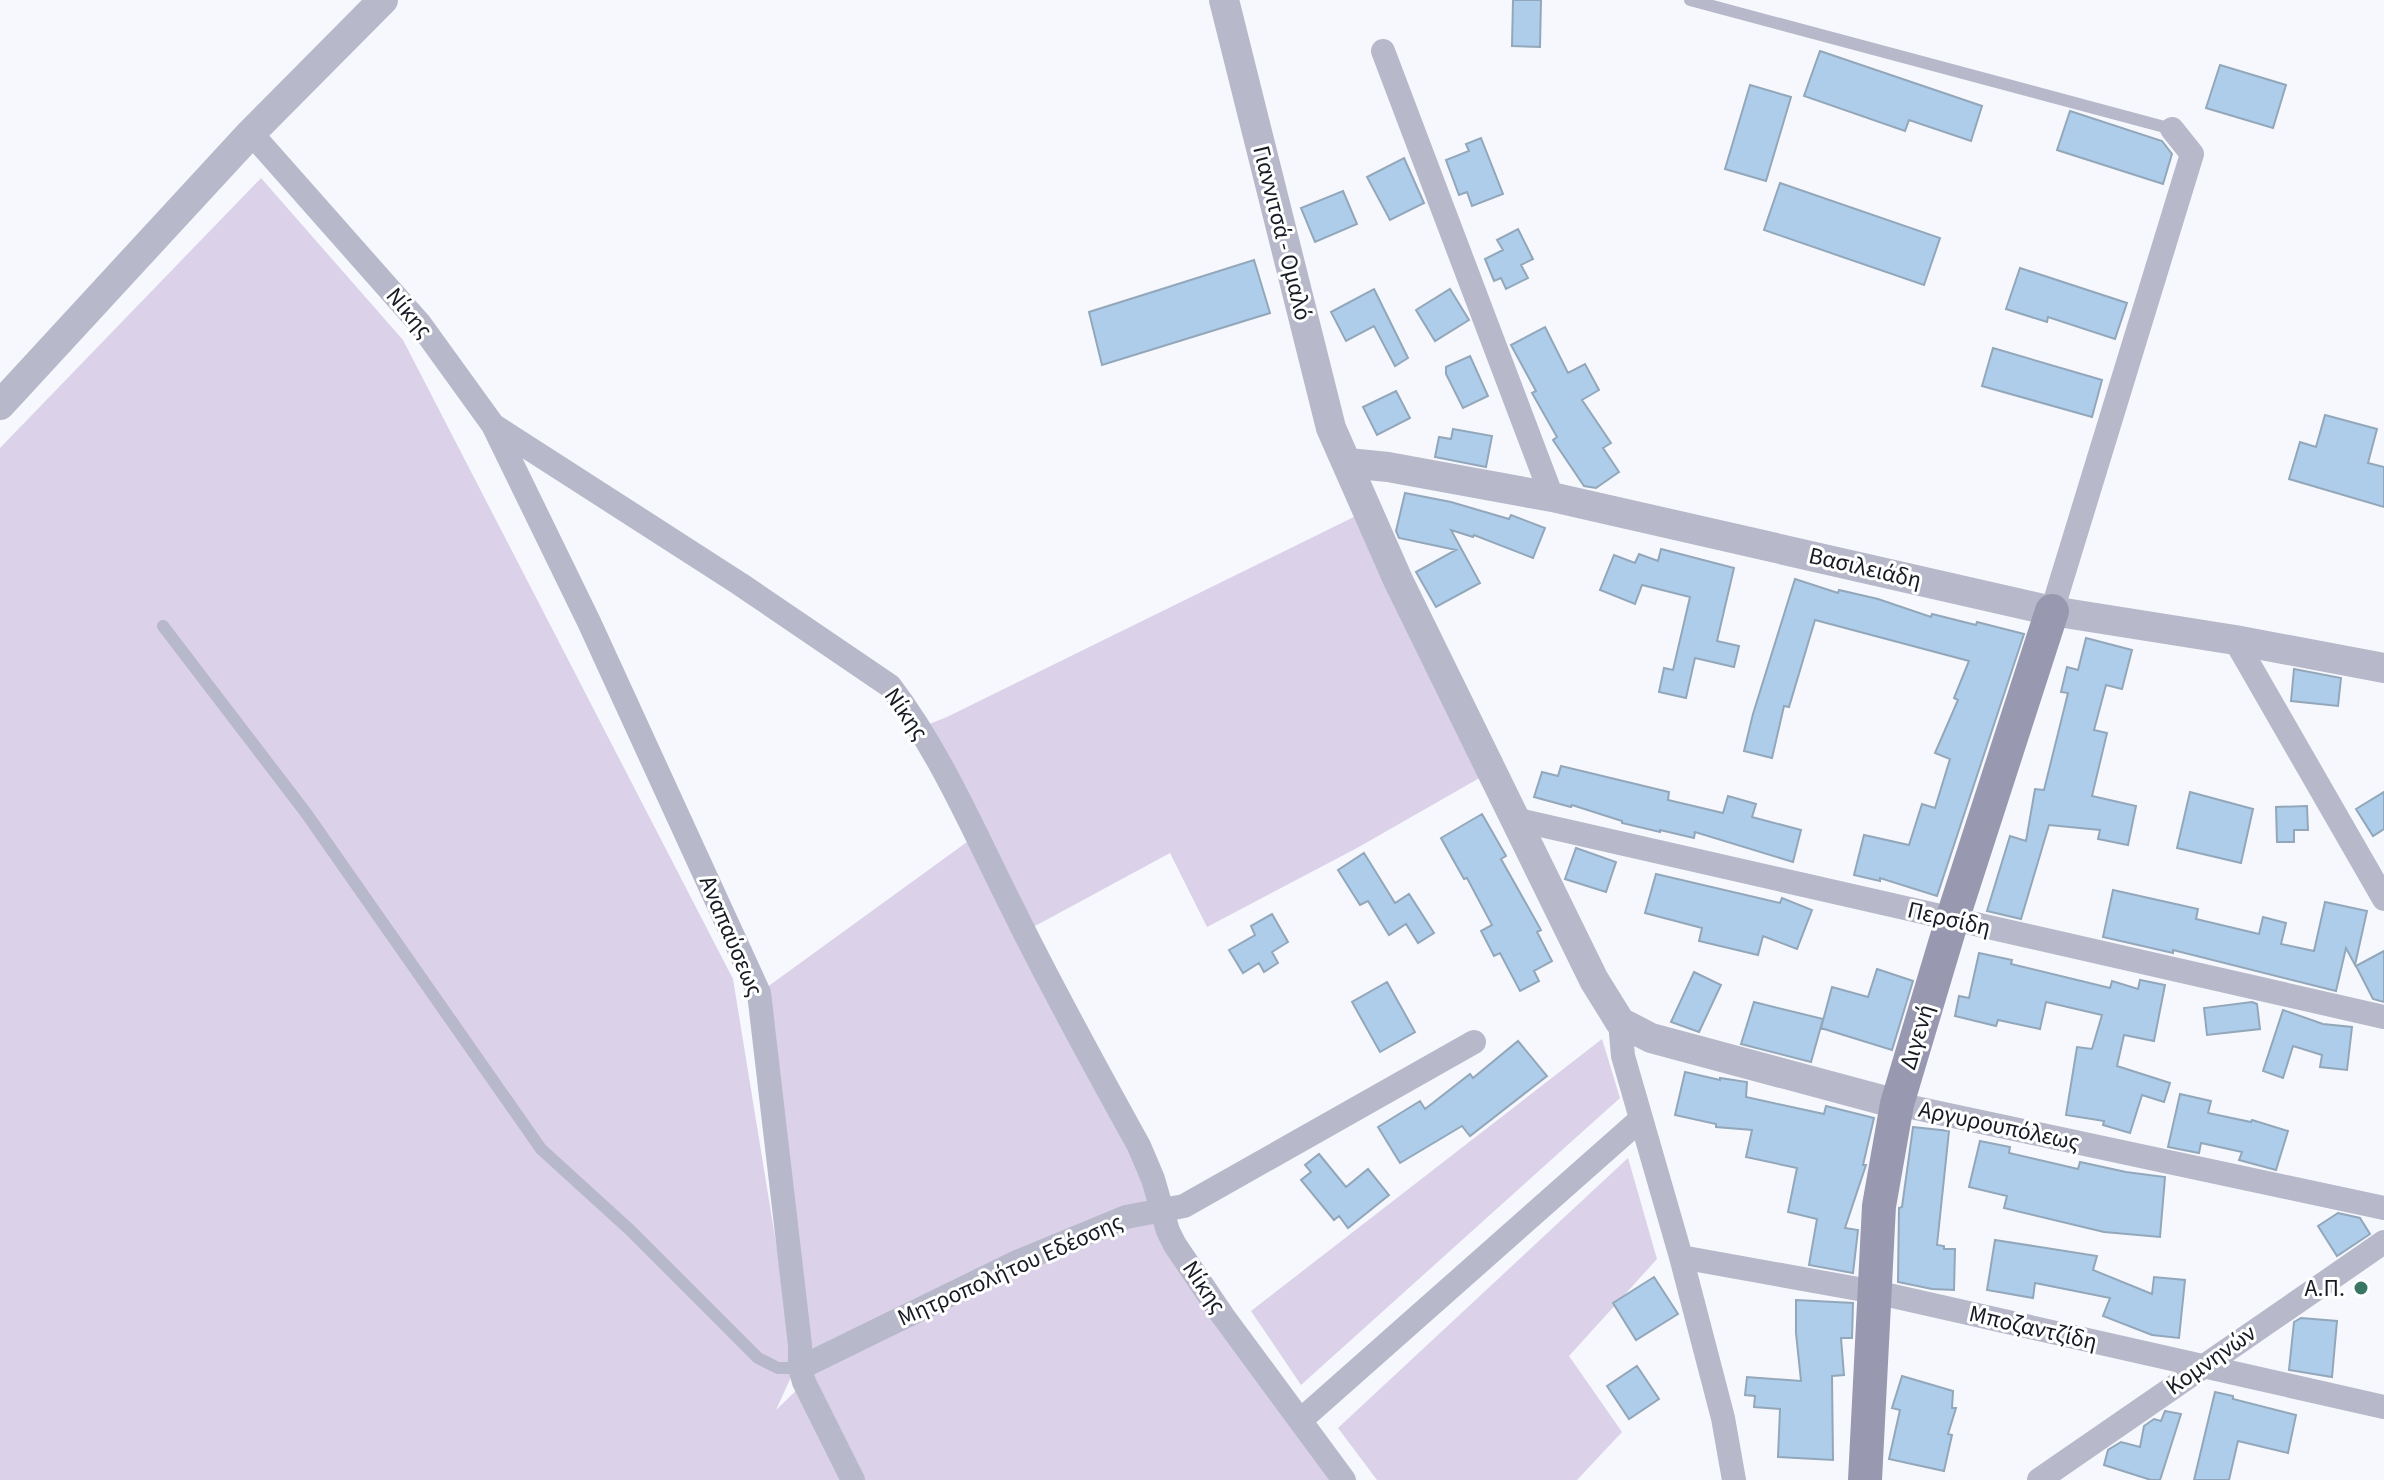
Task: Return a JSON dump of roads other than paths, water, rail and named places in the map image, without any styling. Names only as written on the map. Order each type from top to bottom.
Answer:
[{"type":"main road","name":"Διγενή","points":[[1865,1480],[1879,1206],[1897,1104],[1952,920],[2052,611]]},
{"type":"street","points":[[0,405],[251,133],[383,0]]},
{"type":"street","name":"Γιαννιτσά - Ομαλό","points":[[1224,0],[1331,428],[1404,594],[1594,980],[1620,1022]]},
{"type":"street","points":[[1383,51],[1552,497]]},
{"type":"street","points":[[2052,611],[2192,154],[2172,129]]},
{"type":"street","name":"Νίκης","points":[[251,133],[420,324],[493,425],[740,584],[890,686],[919,728],[955,793],[1024,932],[1139,1146],[1153,1179],[1168,1231],[1190,1269],[1344,1480]]},
{"type":"street","name":"Αναπαύσεως","points":[[493,425],[589,622],[759,993],[800,1345],[800,1368],[809,1393],[853,1480]]},
{"type":"street","name":"Βασιλειάδη","points":[[1348,463],[1388,467],[1552,497],[2052,611],[2384,668]]},
{"type":"street","points":[[2235,640],[2384,899]]},
{"type":"street","name":"Περσίδη","points":[[1514,819],[2384,1017]]},
{"type":"street","points":[[1620,1022],[1623,1056],[1681,1257],[1723,1418],[1734,1480]]},
{"type":"street","name":"Αργυρουπόλεως","points":[[1620,1022],[1651,1038],[1897,1104],[2384,1208]]},
{"type":"street","name":"Μητροπολήτου Εδέσσης","points":[[800,1368],[1017,1262],[1126,1217],[1184,1206],[1474,1042]]},
{"type":"street","points":[[1302,1419],[1641,1119]]},
{"type":"street","name":"Κομνηνών","points":[[2039,1480],[2384,1242]]},
{"type":"street","name":"Μποζαντζίδη","points":[[1681,1257],[1875,1292],[2384,1407]]},
{"type":"lane","points":[[1690,0],[2172,129]]},
{"type":"lane","points":[[163,626],[306,813],[541,1149],[630,1230],[758,1358],[778,1368],[800,1368]]},
{"type":"place","name":"Α.Π.","points":[[2361,1288]]}]
